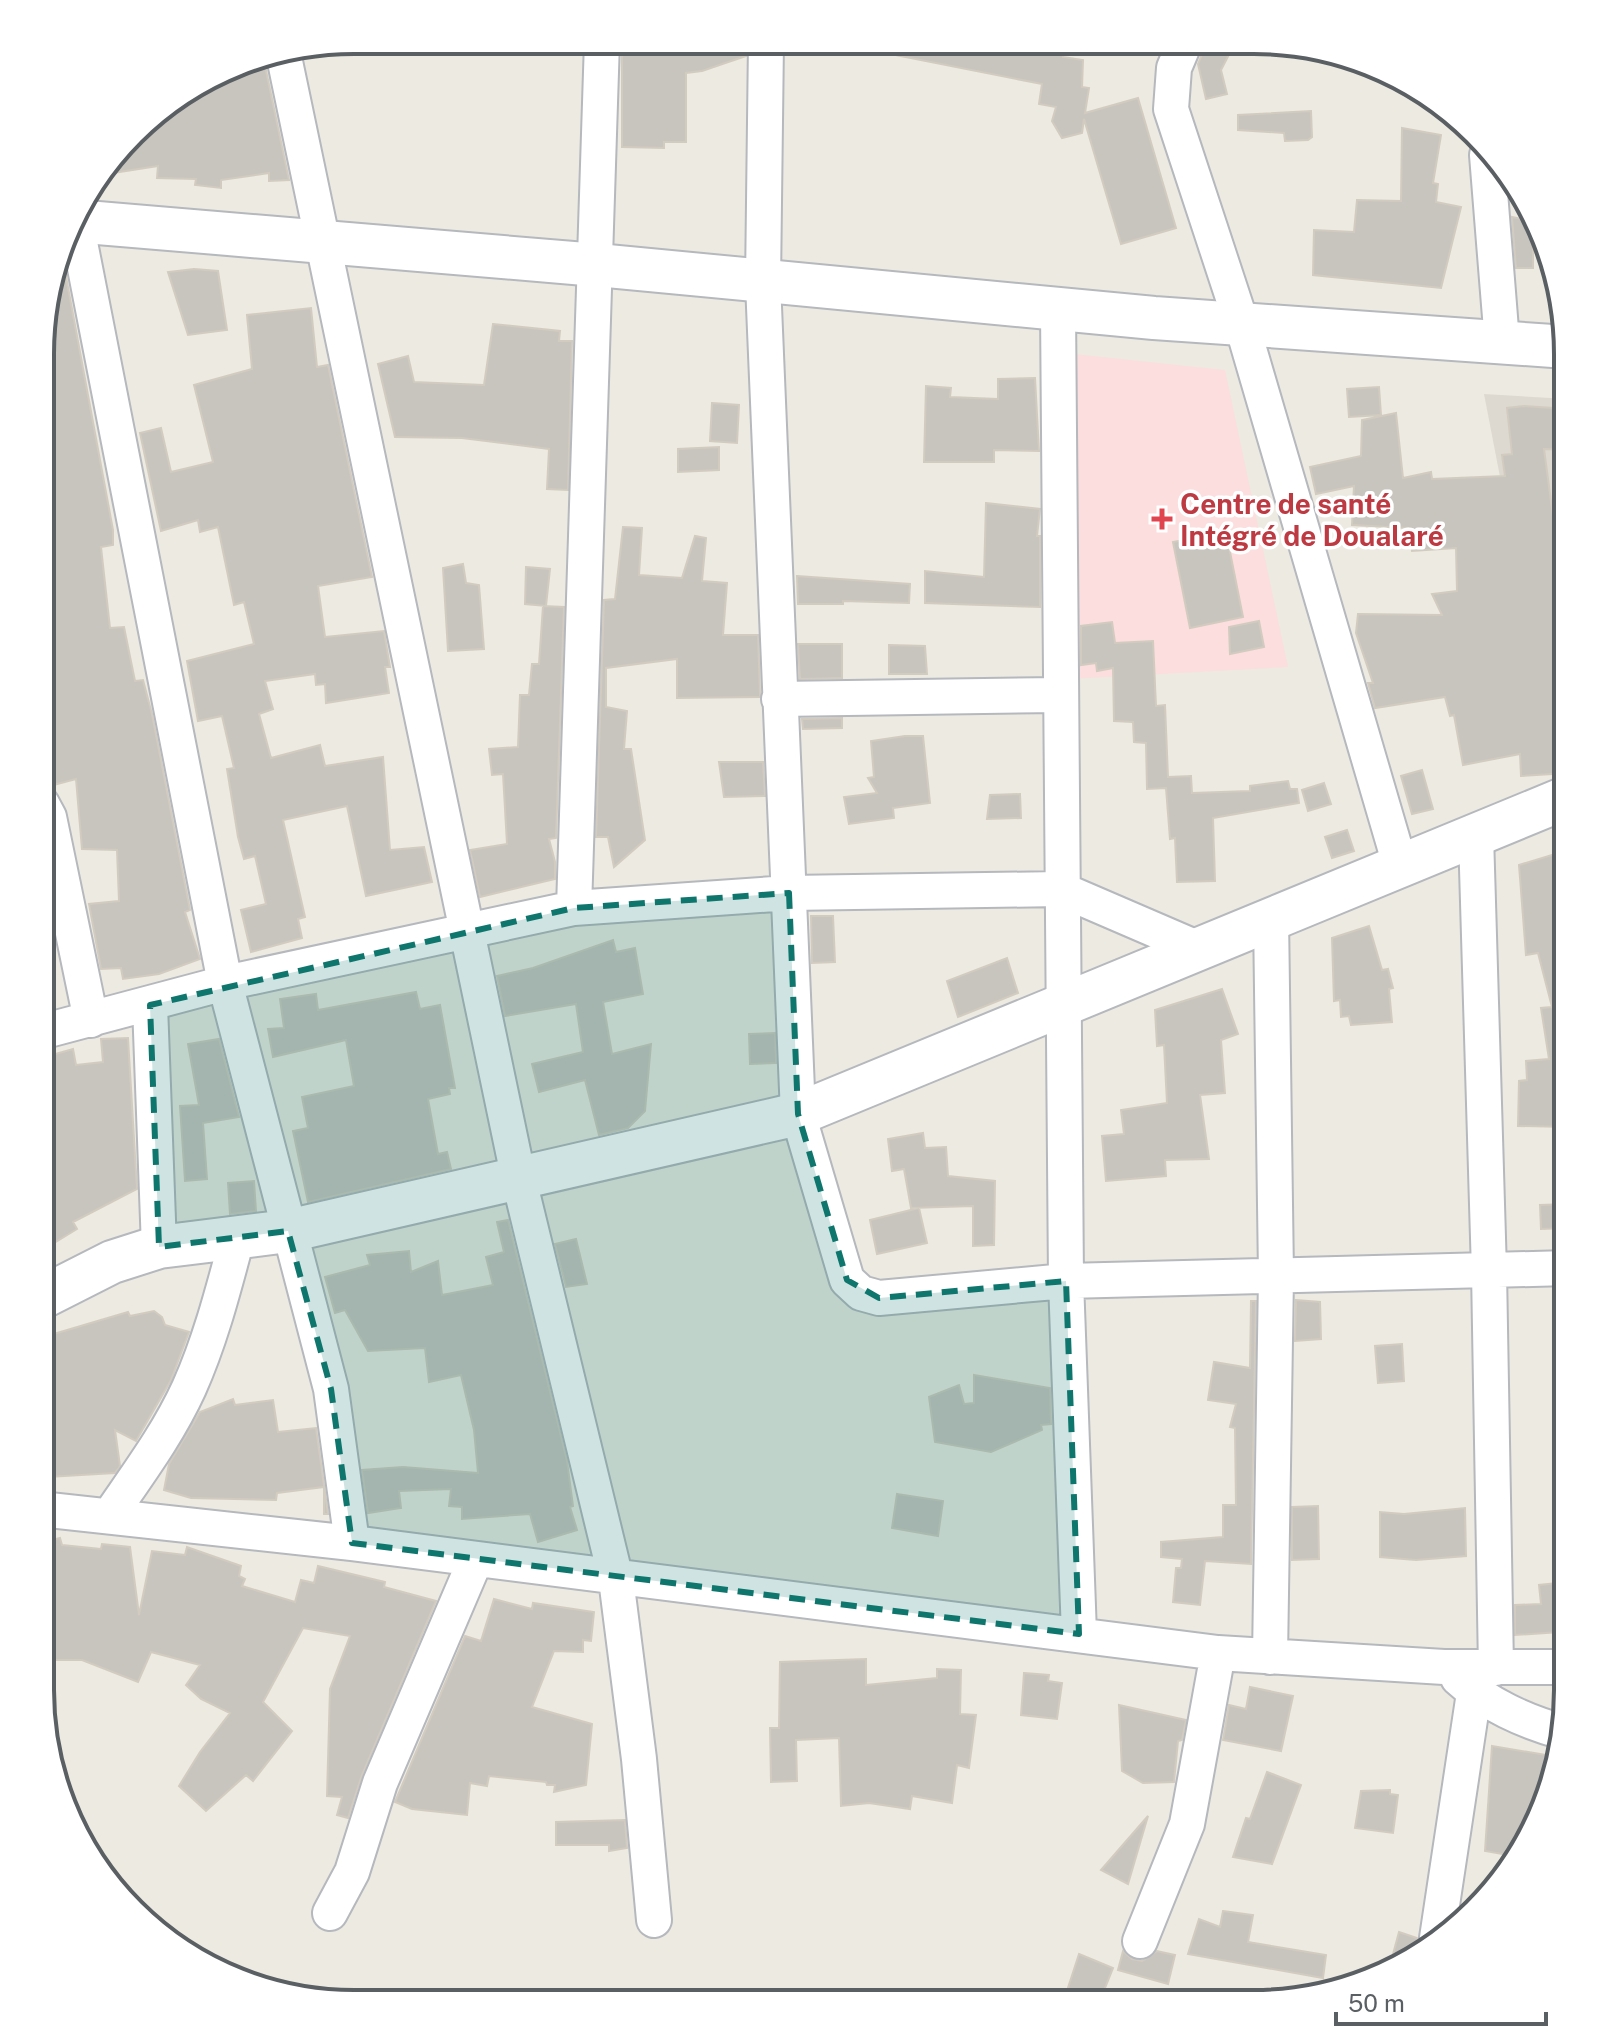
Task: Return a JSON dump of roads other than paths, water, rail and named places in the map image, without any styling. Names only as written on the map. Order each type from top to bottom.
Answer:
[{"type":"street","points":[[574,908],[602,54]]},
{"type":"street","points":[[766,54],[763,283],[798,1114],[847,1280],[861,1293],[879,1298],[1066,1281],[1554,1269]]},
{"type":"street","points":[[1172,54],[1171,109],[1242,325],[1400,865]]},
{"type":"street","points":[[285,62],[519,1180],[616,1579],[639,1759],[654,1920]]},
{"type":"street","points":[[1488,166],[1502,342]]},
{"type":"street","points":[[85,220],[1242,325],[1554,346]]},
{"type":"street","points":[[78,236],[225,983],[331,1389],[352,1543]]},
{"type":"street","points":[[1058,309],[1060,889],[1066,1281],[1079,1634]]},
{"type":"street","points":[[779,699],[1059,695]]},
{"type":"street","points":[[54,1291],[112,1262],[159,1247],[288,1231],[798,1114],[898,1076],[1271,917],[1554,803]]},
{"type":"street","points":[[1439,1926],[1485,1680],[1489,1271],[1476,835]]},
{"type":"street","points":[[54,841],[91,1020]]},
{"type":"street","points":[[54,1029],[225,983],[574,908],[789,893],[1060,889],[1197,948]]},
{"type":"street","points":[[1270,1657],[1276,1276],[1271,917]]},
{"type":"street","points":[[150,1005],[159,1247]]},
{"type":"street","points":[[110,1515],[158,1445],[188,1389],[210,1336],[238,1235]]},
{"type":"street","points":[[54,1510],[352,1543],[616,1579],[1218,1653],[1444,1667],[1485,1680],[1539,1726],[1551,1729]]},
{"type":"street","points":[[330,1913],[352,1872],[380,1783],[475,1561]]},
{"type":"street","points":[[1140,1941],[1187,1824],[1218,1653]]},
{"type":"street","points":[[1485,1680],[1554,1669]]},
{"type":"place","name":"Centre de santé Intégré de Doualaré","points":[[1162,519]]}]
